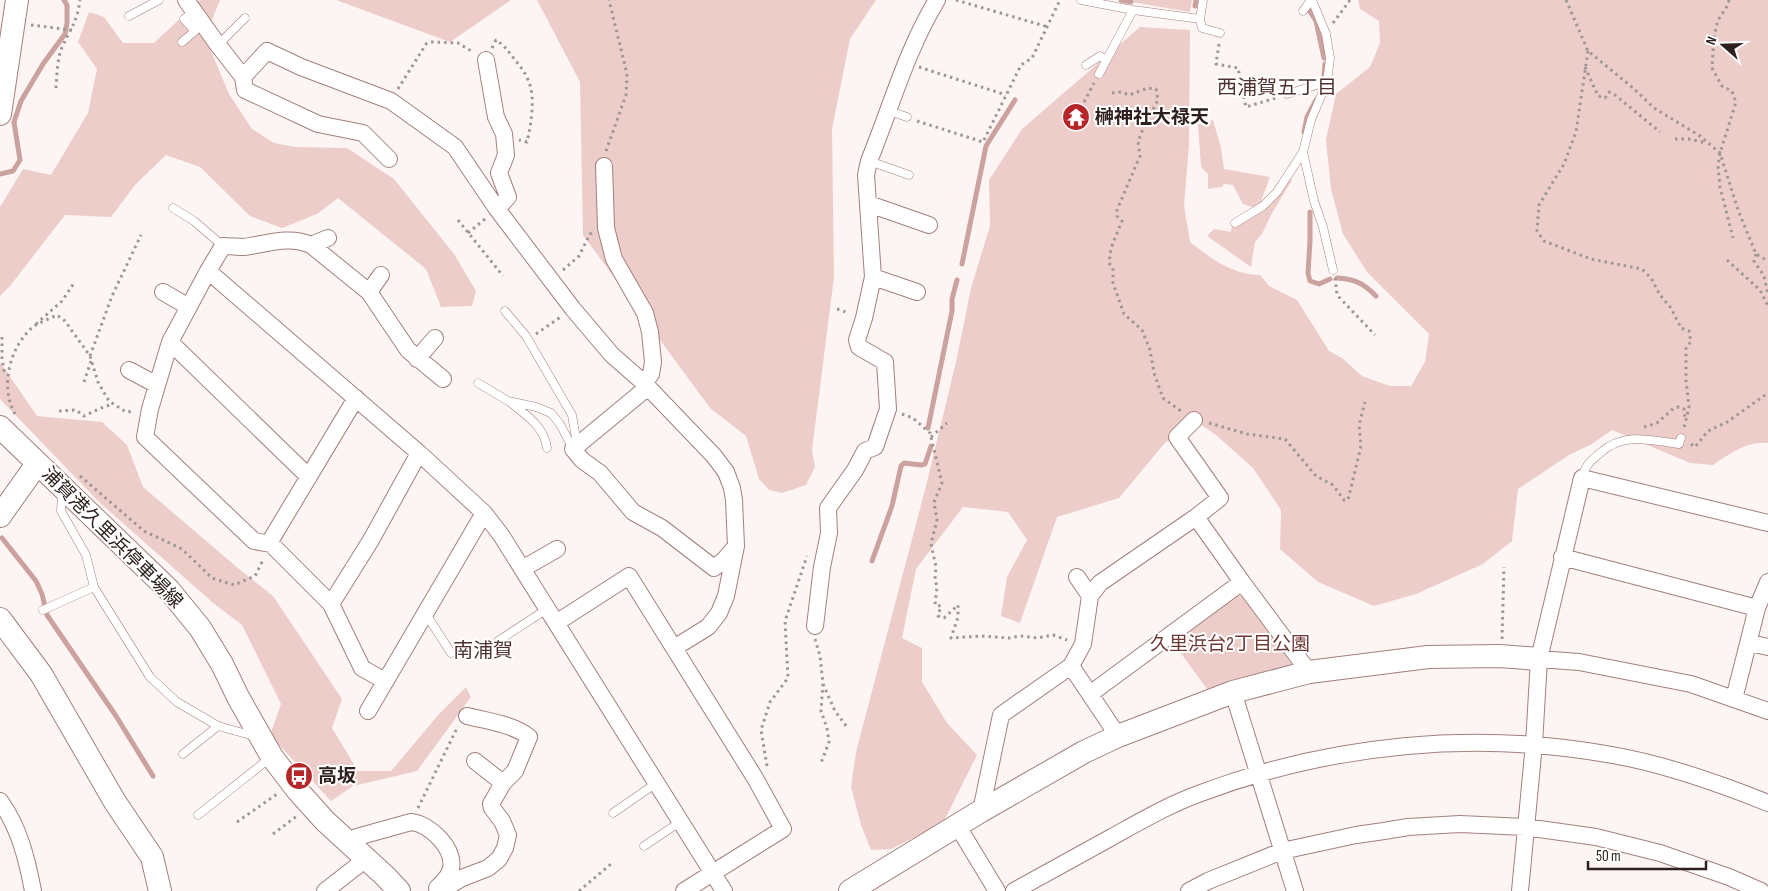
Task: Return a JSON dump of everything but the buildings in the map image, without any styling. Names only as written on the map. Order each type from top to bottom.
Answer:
[{"type":"street","points":[[0,114],[17,0]]},
{"type":"street","points":[[814,626],[829,533],[828,508],[855,470],[865,450],[876,447],[888,410],[885,362],[859,347],[857,340],[873,276],[866,175],[869,160],[906,63],[923,24],[937,0]]},
{"type":"street","points":[[190,5],[243,77],[245,90],[318,124],[363,133],[389,159]]},
{"type":"street","points":[[243,77],[268,51],[301,67],[391,101],[455,147],[497,209],[573,309],[612,355],[646,385],[714,456],[726,472],[734,500],[736,546],[726,596],[719,614],[708,627],[674,648]]},
{"type":"street","points":[[486,60],[496,117],[504,136],[506,155],[499,173],[508,196],[497,209]]},
{"type":"street","points":[[604,166],[606,228],[614,259],[645,313],[653,362],[651,374],[646,385],[575,447],[582,460],[600,473],[633,512],[662,528],[714,568],[736,546]]},
{"type":"street","points":[[869,204],[929,226]]},
{"type":"street","points":[[312,245],[328,238]]},
{"type":"street","points":[[385,681],[362,668],[331,604],[270,543],[254,541],[145,437],[150,409],[170,342],[208,270],[223,246],[243,247],[278,240],[302,241],[312,245],[369,292],[408,350],[444,379]]},
{"type":"street","points":[[208,270],[356,398],[484,513],[552,616],[655,784],[724,891]]},
{"type":"street","points":[[369,292],[381,275]]},
{"type":"street","points":[[873,276],[917,292]]},
{"type":"street","points":[[163,292],[189,308]]},
{"type":"street","points":[[417,359],[434,338]]},
{"type":"street","points":[[170,342],[309,477]]},
{"type":"street","points":[[129,370],[157,385]]},
{"type":"street","points":[[270,543],[356,398]]},
{"type":"street","points":[[981,811],[1002,715],[1071,666],[1083,644],[1090,596],[1100,583],[1220,498],[1177,437],[1194,420]]},
{"type":"street","name":"浦賀港久里浜停車場線","points":[[11,424],[37,464],[169,590],[200,628],[222,664],[266,748],[292,783],[311,806],[386,876],[399,891]]},
{"type":"street","points":[[331,604],[371,540],[419,454]]},
{"type":"street","points":[[0,516],[37,464]]},
{"type":"street","points":[[1520,891],[1534,744],[1539,659],[1582,478],[1767,520]]},
{"type":"street","points":[[368,711],[484,513]]},
{"type":"street","points":[[1196,516],[1309,672]]},
{"type":"street","points":[[522,569],[558,549]]},
{"type":"street","points":[[1562,557],[1757,608]]},
{"type":"street","points":[[552,616],[629,576],[755,778],[783,829],[684,891]]},
{"type":"street","points":[[1077,577],[1090,596]]},
{"type":"street","points":[[1090,694],[1242,582]]},
{"type":"street","points":[[1734,700],[1757,608],[1768,582]]},
{"type":"street","points":[[0,618],[41,674],[115,802],[152,857],[160,891]]},
{"type":"street","points":[[1749,643],[1768,647]]},
{"type":"street","points":[[850,891],[957,825],[1084,752],[1118,736],[1233,692],[1309,672],[1428,657],[1499,656],[1579,662],[1691,684],[1768,711]]},
{"type":"street","points":[[1071,666],[1118,736]]},
{"type":"street","points":[[1233,692],[1295,891]]},
{"type":"street","points":[[436,889],[444,889],[462,878],[488,868],[499,860],[505,848],[508,835],[491,804],[503,783],[515,771],[530,738],[526,734],[494,722],[467,716]]},
{"type":"street","points":[[1014,891],[1150,816],[1200,793],[1258,774],[1325,758],[1391,747],[1457,743],[1534,744],[1613,755],[1653,764],[1705,780],[1768,804]]},
{"type":"street","points":[[475,761],[503,783]]},
{"type":"street","points":[[0,801],[8,812],[22,844],[32,891]]},
{"type":"street","points":[[349,843],[357,837],[411,822],[418,823],[435,834],[447,849],[451,858],[451,870],[436,889]]},
{"type":"street","points":[[1189,891],[1208,881],[1282,851],[1356,835],[1408,827],[1460,824],[1525,827],[1596,837],[1660,852],[1761,891]]},
{"type":"street","points":[[957,825],[997,891]]},
{"type":"street","points":[[325,891],[366,859]]},
{"type":"lane","points":[[129,16],[159,0]]},
{"type":"lane","points":[[1081,0],[1134,10],[1200,19]]},
{"type":"lane","points":[[1099,74],[1134,10],[1136,0]]},
{"type":"lane","points":[[1203,0],[1200,19],[1202,28],[1220,34]]},
{"type":"lane","points":[[1303,11],[1312,0]]},
{"type":"lane","points":[[1235,222],[1263,206],[1278,192],[1302,152],[1311,120],[1327,82],[1330,58],[1326,34],[1319,27],[1312,0]]},
{"type":"lane","points":[[182,42],[195,31],[184,19],[190,5]]},
{"type":"lane","points":[[218,45],[245,18]]},
{"type":"lane","points":[[1086,65],[1100,56],[1106,60]]},
{"type":"lane","points":[[1286,94],[1327,82]]},
{"type":"lane","points":[[889,111],[907,118]]},
{"type":"lane","points":[[1302,152],[1314,201],[1323,226],[1333,270]]},
{"type":"lane","points":[[869,160],[909,175]]},
{"type":"lane","points":[[173,208],[194,221],[223,246]]},
{"type":"lane","points":[[506,311],[528,340],[572,415],[575,447]]},
{"type":"lane","points":[[478,383],[508,401],[536,423],[545,437],[547,448]]},
{"type":"lane","points":[[508,401],[536,407],[551,413],[575,447]]},
{"type":"lane","points":[[1582,478],[1586,466],[1610,444],[1622,440],[1636,439],[1679,444],[1681,438]]},
{"type":"lane","points":[[63,488],[61,511],[86,555],[94,587],[150,677],[177,702],[218,726],[266,748],[198,815]]},
{"type":"lane","points":[[46,609],[94,587]]},
{"type":"lane","points":[[426,614],[451,653]]},
{"type":"lane","points":[[498,641],[552,616]]},
{"type":"lane","points":[[183,754],[218,726]]},
{"type":"lane","points":[[613,813],[655,784]]},
{"type":"lane","points":[[644,846],[680,822]]},
{"type":"path","points":[[56,88],[60,55],[76,20],[80,0]]},
{"type":"path","points":[[604,166],[606,149],[626,95],[627,74],[609,0]]},
{"type":"path","points":[[956,0],[1048,27]]},
{"type":"path","points":[[907,118],[983,142],[1020,65],[1032,58],[1060,0]]},
{"type":"path","points":[[1326,34],[1350,0]]},
{"type":"path","points":[[1566,0],[1588,51],[1654,108],[1720,153],[1738,210],[1756,254],[1768,261]]},
{"type":"path","points":[[1729,0],[1728,5],[1718,20],[1714,38],[1712,68],[1722,86],[1732,91],[1736,102],[1720,153],[1718,166],[1720,187],[1734,238]]},
{"type":"path","points":[[14,23],[72,30]]},
{"type":"path","points":[[1220,34],[1216,64],[1238,68],[1246,107],[1286,94]]},
{"type":"path","points":[[391,101],[426,44],[431,42],[458,43],[486,60],[496,40],[509,51],[529,81],[532,101],[531,124],[527,142],[504,136]]},
{"type":"path","points":[[1588,51],[1576,132],[1564,164],[1539,205],[1537,231],[1544,241],[1591,259],[1642,269],[1651,278],[1660,295],[1672,308],[1682,328],[1689,331],[1691,342],[1686,347],[1686,380],[1689,407],[1681,438],[1695,447],[1708,431],[1727,422],[1768,393]]},
{"type":"path","points":[[906,63],[1006,95]]},
{"type":"path","points":[[1585,67],[1598,96],[1605,98],[1609,92],[1615,94],[1660,132]]},
{"type":"path","points":[[1072,124],[1099,74]]},
{"type":"path","points":[[1112,93],[1121,92],[1129,95],[1148,88],[1156,89],[1158,100],[1138,142],[1140,156],[1117,210],[1117,216],[1122,221],[1111,248],[1109,263],[1113,268],[1112,283],[1124,314],[1142,330],[1150,350],[1154,373],[1163,398],[1199,422],[1210,422],[1247,434],[1285,439],[1316,476],[1333,485],[1344,500],[1348,500],[1361,446],[1359,425],[1365,402]]},
{"type":"path","points":[[1675,139],[1689,139],[1709,144]]},
{"type":"path","points":[[468,233],[497,209]]},
{"type":"path","points":[[458,220],[503,276]]},
{"type":"path","points":[[551,281],[579,256],[590,234],[606,228]]},
{"type":"path","points":[[84,382],[90,358],[112,296],[141,235]]},
{"type":"path","points":[[1756,254],[1754,261],[1764,276],[1768,295]]},
{"type":"path","points":[[1726,260],[1760,290],[1768,306]]},
{"type":"path","points":[[1333,270],[1337,295],[1374,335]]},
{"type":"path","points":[[11,424],[4,383],[8,365],[20,339],[40,319],[62,302],[74,284]]},
{"type":"path","points":[[528,340],[573,309]]},
{"type":"path","points":[[34,326],[58,315],[65,320],[90,358],[98,382],[109,400],[126,412],[150,409]]},
{"type":"path","points":[[2,337],[2,359],[5,376]]},
{"type":"path","points":[[59,411],[76,410],[84,416],[114,404]]},
{"type":"path","points":[[1622,440],[1634,427],[1640,428],[1657,423],[1674,408],[1684,409],[1685,421]]},
{"type":"path","points":[[888,410],[913,418],[930,433],[942,483],[934,502],[937,520],[931,544],[936,567],[934,579],[937,587],[935,605],[941,606],[938,616],[944,618],[958,605],[958,617],[951,638],[982,636],[1038,638],[1053,635],[1083,644]]},
{"type":"path","points":[[931,437],[947,423]]},
{"type":"path","points":[[86,481],[144,531],[182,549],[212,578],[234,585],[255,576],[270,543]]},
{"type":"path","points":[[755,778],[768,770],[761,730],[770,702],[788,678],[785,621],[808,552]]},
{"type":"path","points":[[1502,647],[1504,567]]},
{"type":"path","points":[[814,626],[823,683],[821,711],[827,728],[829,742],[821,763]]},
{"type":"path","points":[[823,683],[835,711],[848,727]]},
{"type":"path","points":[[411,822],[460,721],[467,716]]},
{"type":"path","points":[[237,822],[292,783]]},
{"type":"path","points":[[273,834],[311,806]]},
{"type":"path","points":[[579,891],[611,864]]},
{"type":"green space","points":[[200,0],[220,0],[205,37],[229,94],[252,129],[274,143],[296,147],[347,148],[394,179],[454,254],[476,291],[472,306],[441,307],[426,269],[338,198],[317,214],[282,228],[250,216],[200,167],[166,155],[135,185],[111,217],[65,215],[10,286],[0,296],[0,207],[23,169],[51,175],[88,113],[97,69],[78,42],[89,12],[104,17],[123,43],[154,43]]},
{"type":"green space","points":[[336,0],[511,0],[450,42]]},
{"type":"green space","points":[[537,0],[876,0],[850,39],[832,129],[834,277],[812,450],[815,467],[806,485],[782,493],[769,490],[759,479],[746,436],[710,408],[583,235],[580,82]]},
{"type":"green space","points":[[1120,0],[1192,0],[1190,12]]},
{"type":"green space","points":[[1358,0],[1768,0],[1768,443],[1746,446],[1713,465],[1690,463],[1612,430],[1592,444],[1569,455],[1518,489],[1512,541],[1483,564],[1416,594],[1374,606],[1318,582],[1280,549],[1281,510],[1253,468],[1216,435],[1194,420],[1164,444],[1119,498],[1057,517],[1020,623],[1001,616],[1007,577],[1027,540],[1008,512],[963,507],[916,569],[902,638],[922,648],[922,682],[947,723],[977,755],[943,823],[891,849],[871,850],[861,825],[851,787],[856,752],[926,486],[956,362],[971,288],[990,226],[989,180],[1022,129],[1140,27],[1190,30],[1189,145],[1184,206],[1190,242],[1231,269],[1260,275],[1269,286],[1297,300],[1329,351],[1342,358],[1362,376],[1390,386],[1411,386],[1425,362],[1429,334],[1367,272],[1343,234],[1331,189],[1326,140],[1336,94],[1370,67],[1380,43],[1379,21],[1360,9]]},
{"type":"green space","points":[[1213,120],[1221,148],[1224,169],[1270,177],[1260,204],[1254,208],[1243,204],[1233,185],[1224,184],[1222,187],[1208,189],[1208,174],[1201,167],[1198,124]]},
{"type":"green space","points":[[1288,178],[1292,180],[1262,234],[1255,242],[1251,267],[1207,236],[1214,229],[1231,232],[1232,225],[1272,202]]},
{"type":"green space","points":[[0,362],[37,416],[102,422],[127,445],[143,487],[273,596],[342,699],[332,728],[358,771],[391,771],[439,714],[466,687],[471,697],[417,771],[353,786],[331,801],[270,735],[281,704],[242,625],[212,602],[99,502],[0,399]]},
{"type":"green space","name":"久里浜台2丁目公園","points":[[1236,595],[1243,596],[1292,665],[1207,689],[1172,641]]},
{"type":"waterway","points":[[0,174],[13,171],[20,160],[14,122],[21,101],[43,64],[65,34],[67,5],[64,0]]},
{"type":"waterway","points":[[1121,0],[1131,2]]},
{"type":"waterway","points":[[1195,6],[1196,0]]},
{"type":"waterway","points":[[1309,10],[1316,21],[1324,58]]},
{"type":"waterway","points":[[1324,76],[1325,64]]},
{"type":"waterway","points":[[962,264],[986,146],[1015,100]]},
{"type":"waterway","points":[[1304,132],[1307,117],[1316,100]]},
{"type":"waterway","points":[[1310,212],[1308,273],[1310,281],[1319,284],[1330,279]]},
{"type":"waterway","points":[[1337,278],[1358,282],[1376,296]]},
{"type":"waterway","points":[[928,428],[957,280]]},
{"type":"waterway","points":[[872,561],[892,506],[901,466],[904,463],[925,464],[931,446]]},
{"type":"waterway","points":[[2,538],[36,581],[42,594],[47,615],[116,716],[153,776]]},
{"type":"place","name":"榊神社大禄天","points":[[1076,117]]},
{"type":"place","name":"高坂","points":[[299,776]]},
{"type":"district","name":"西浦賀五丁目","points":[[1277,88]]},
{"type":"district","name":"南浦賀","points":[[483,651]]}]
